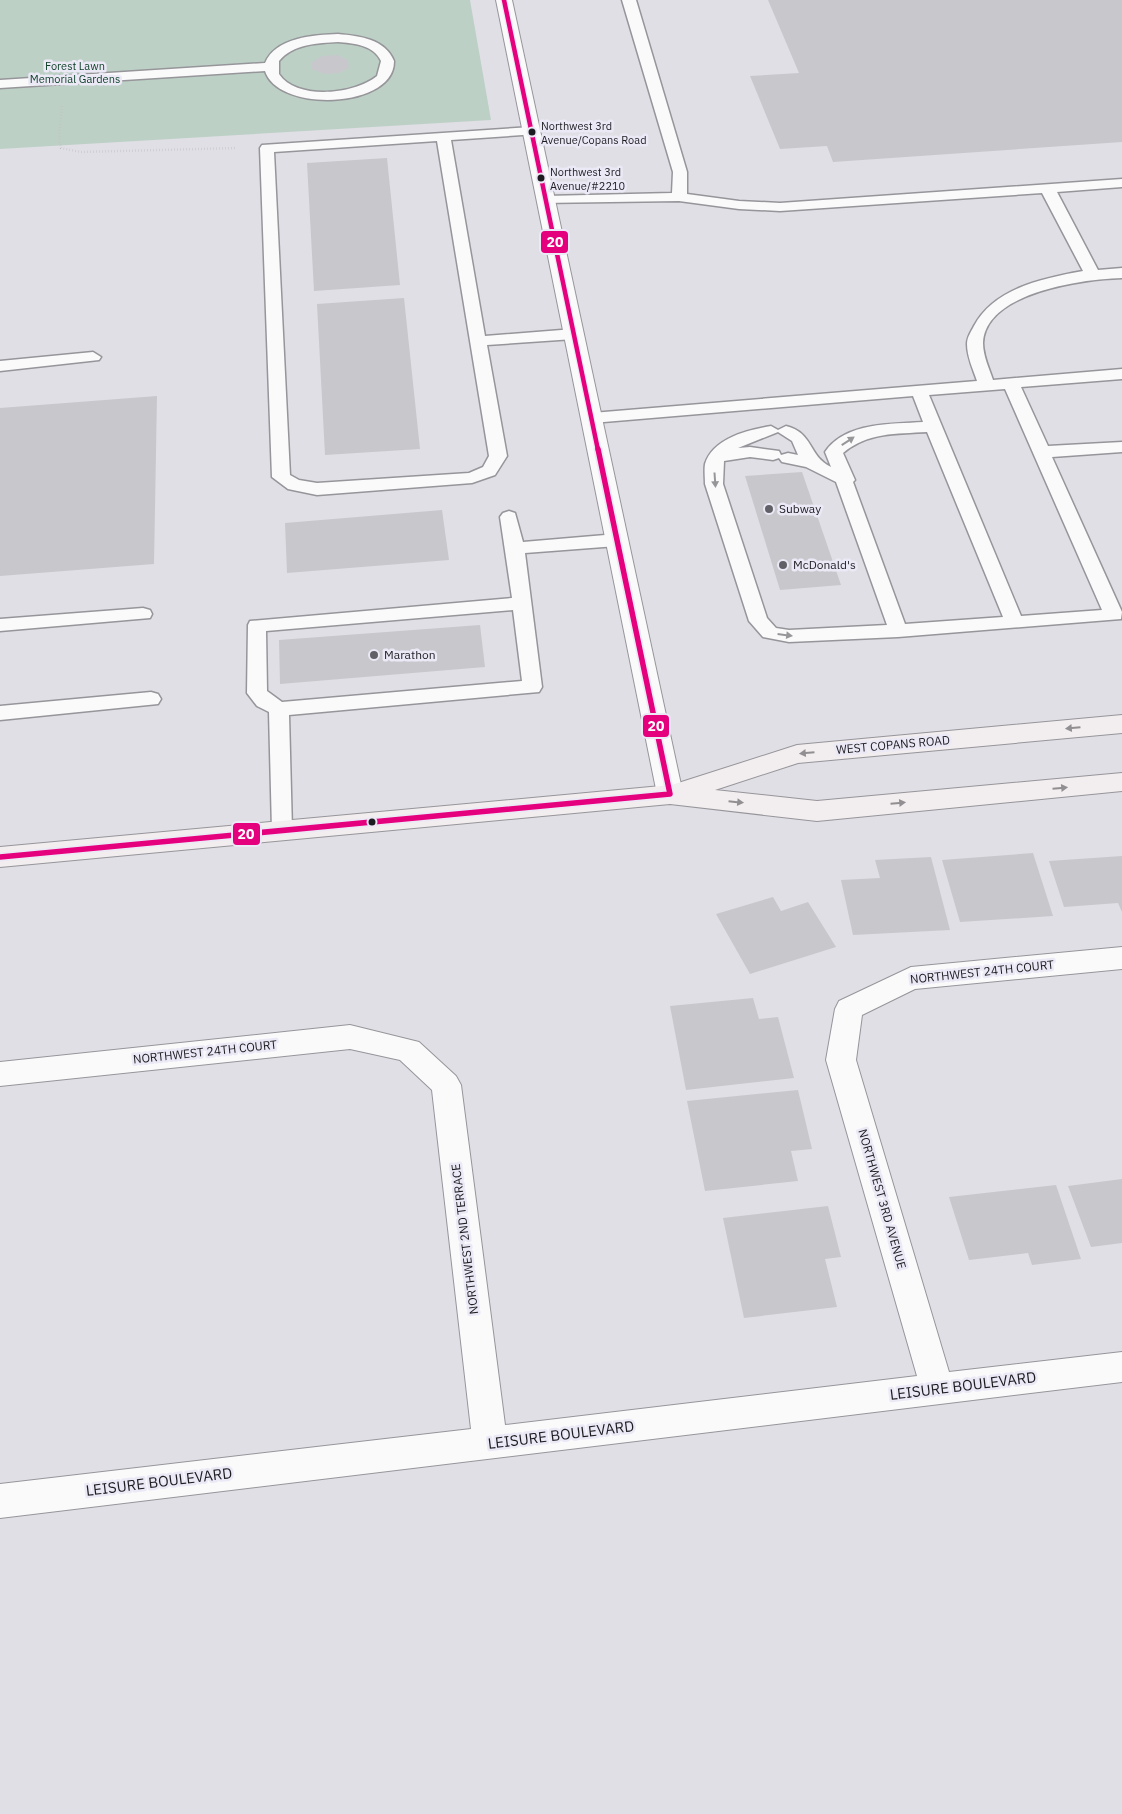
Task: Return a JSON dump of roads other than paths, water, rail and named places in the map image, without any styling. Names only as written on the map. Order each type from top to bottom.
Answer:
[{"type":"main road","name":"WEST COPANS ROAD","points":[[670,794],[797,754],[1122,724]]},
{"type":"main road","name":"WEST COPANS ROAD","points":[[0,857],[670,794],[817,810],[1122,782]]},
{"type":"street","points":[[504,0],[670,794]]},
{"type":"street","name":"NORTHWEST 24TH COURT","points":[[849,1009],[911,978],[1122,958]]},
{"type":"street","name":"NORTHWEST 3RD AVENUE","points":[[849,1009],[841,1060],[936,1389]]},
{"type":"street","name":"NORTHWEST 24TH COURT","points":[[0,1074],[350,1037],[410,1050]]},
{"type":"street","name":"NORTHWEST 2ND TERRACE","points":[[410,1050],[446,1085],[490,1443]]},
{"type":"street","name":"LEISURE BOULEVARD","points":[[0,1501],[1122,1367]]},
{"type":"lane","points":[[628,0],[680,172],[679,197]]},
{"type":"lane","points":[[338,38],[372,45],[383,52],[389,61],[388,71],[375,84],[351,93],[331,96],[294,91],[280,85],[272,76],[270,67],[275,57],[285,49],[310,41],[338,38]]},
{"type":"lane","points":[[0,84],[270,67]]},
{"type":"lane","points":[[443,137],[498,456],[489,471],[472,478],[317,489],[294,485],[281,477],[267,148],[532,131]]},
{"type":"lane","points":[[546,200],[679,197],[739,205],[780,207],[1122,182]]},
{"type":"lane","points":[[1047,188],[1092,273]]},
{"type":"lane","points":[[987,385],[978,360],[976,338],[988,317],[1010,299],[1056,280],[1092,273],[1122,274]]},
{"type":"lane","points":[[478,340],[574,334]]},
{"type":"lane","points":[[0,366],[93,357]]},
{"type":"lane","points":[[592,418],[1122,374]]},
{"type":"lane","points":[[812,463],[796,434],[778,431],[741,438],[719,456],[714,464],[714,484],[758,621],[770,633],[798,636],[898,631],[1114,615],[1012,383]]},
{"type":"lane","points":[[918,391],[1014,622]]},
{"type":"lane","points":[[898,631],[846,480],[834,452],[851,438],[876,431],[934,426]]},
{"type":"lane","points":[[1043,452],[1122,447]]},
{"type":"lane","points":[[719,456],[750,452],[812,463],[846,480]]},
{"type":"lane","points":[[509,517],[515,548],[520,604],[532,687],[279,709],[264,701],[257,693],[258,625],[520,604]]},
{"type":"lane","points":[[515,548],[617,540]]},
{"type":"lane","points":[[0,626],[143,614]]},
{"type":"lane","points":[[0,713],[151,699]]},
{"type":"lane","points":[[279,709],[282,830]]},
{"type":"place","name":"Northwest 3rd Avenue/Copans Road","points":[[532,132]]},
{"type":"place","name":"Northwest 3rd Avenue/#2210","points":[[541,178]]},
{"type":"place","name":"Subway","points":[[769,509]]},
{"type":"place","name":"McDonald's","points":[[783,565]]},
{"type":"place","name":"Marathon","points":[[374,655]]},
{"type":"park label","name":"Forest Lawn Memorial Gardens","points":[[75,72]]}]
